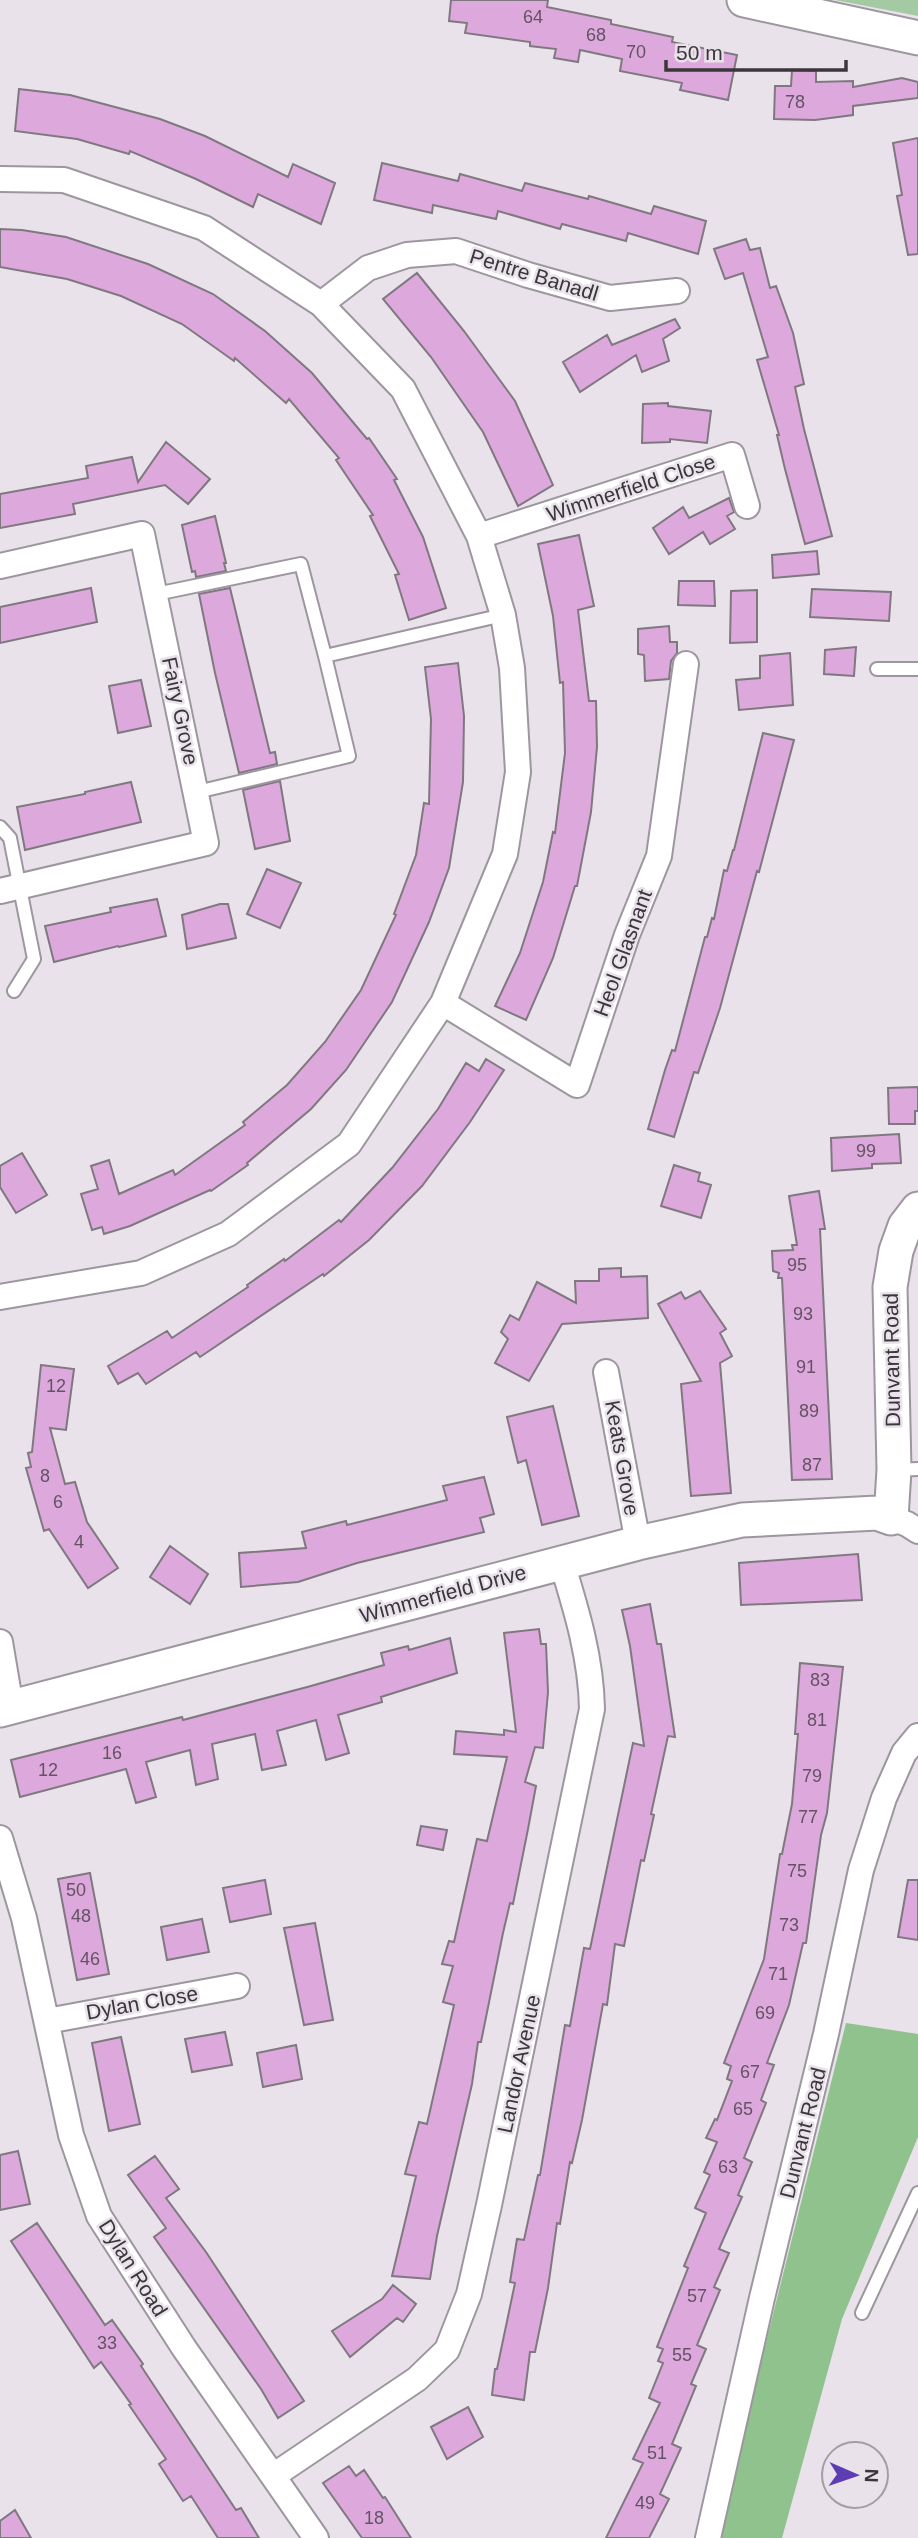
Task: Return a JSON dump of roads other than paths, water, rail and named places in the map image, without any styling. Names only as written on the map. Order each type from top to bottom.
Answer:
[{"type":"street","points":[[744,0],[918,38]]},
{"type":"street","points":[[0,179],[64,180],[204,228],[321,304],[403,389],[479,536],[503,615],[512,668],[518,772],[505,854],[443,1003],[349,1144],[228,1234],[141,1273],[0,1297]]},
{"type":"street","name":"Pentre Banadl","points":[[321,304],[368,268],[407,255],[456,251],[610,298],[677,291]]},
{"type":"street","name":"Wimmerfield Close","points":[[479,536],[732,455],[747,506]]},
{"type":"street","name":"Fairy Grove","points":[[0,566],[142,534],[206,843],[9,889]]},
{"type":"street","name":"Heol Glasnant","points":[[443,1003],[577,1085],[626,935],[659,856],[686,664]]},
{"type":"street","name":"Dunvant Road","points":[[905,1524],[906,1469],[891,1287],[896,1251],[905,1226],[918,1209]]},
{"type":"street","name":"Keats Grove","points":[[607,1372],[638,1543]]},
{"type":"street","name":"Wimmerfield Drive","points":[[5,1708],[638,1543],[742,1520],[877,1513],[905,1524]]},
{"type":"street","name":"Landor Avenue","points":[[272,2476],[417,2379],[447,2350],[469,2294],[592,1709],[592,1679],[582,1626],[562,1563]]},
{"type":"street","points":[[0,1642],[5,1708]]},
{"type":"street","name":"Dunvant Road","points":[[708,2538],[762,2298],[827,2034],[861,1870],[884,1798],[904,1753],[918,1735]]},
{"type":"street","name":"Dylan Road","points":[[0,1838],[24,1919],[71,2135],[99,2216],[184,2348],[317,2538]]},
{"type":"street","name":"Dylan Close","points":[[47,2021],[238,1985]]},
{"type":"lane","points":[[156,594],[301,565],[349,757],[197,792]]},
{"type":"lane","points":[[325,656],[503,615]]},
{"type":"lane","points":[[877,669],[918,669]]},
{"type":"lane","points":[[0,827],[10,838],[9,889],[34,959],[14,991]]},
{"type":"lane","points":[[862,2313],[918,2193]]}]
